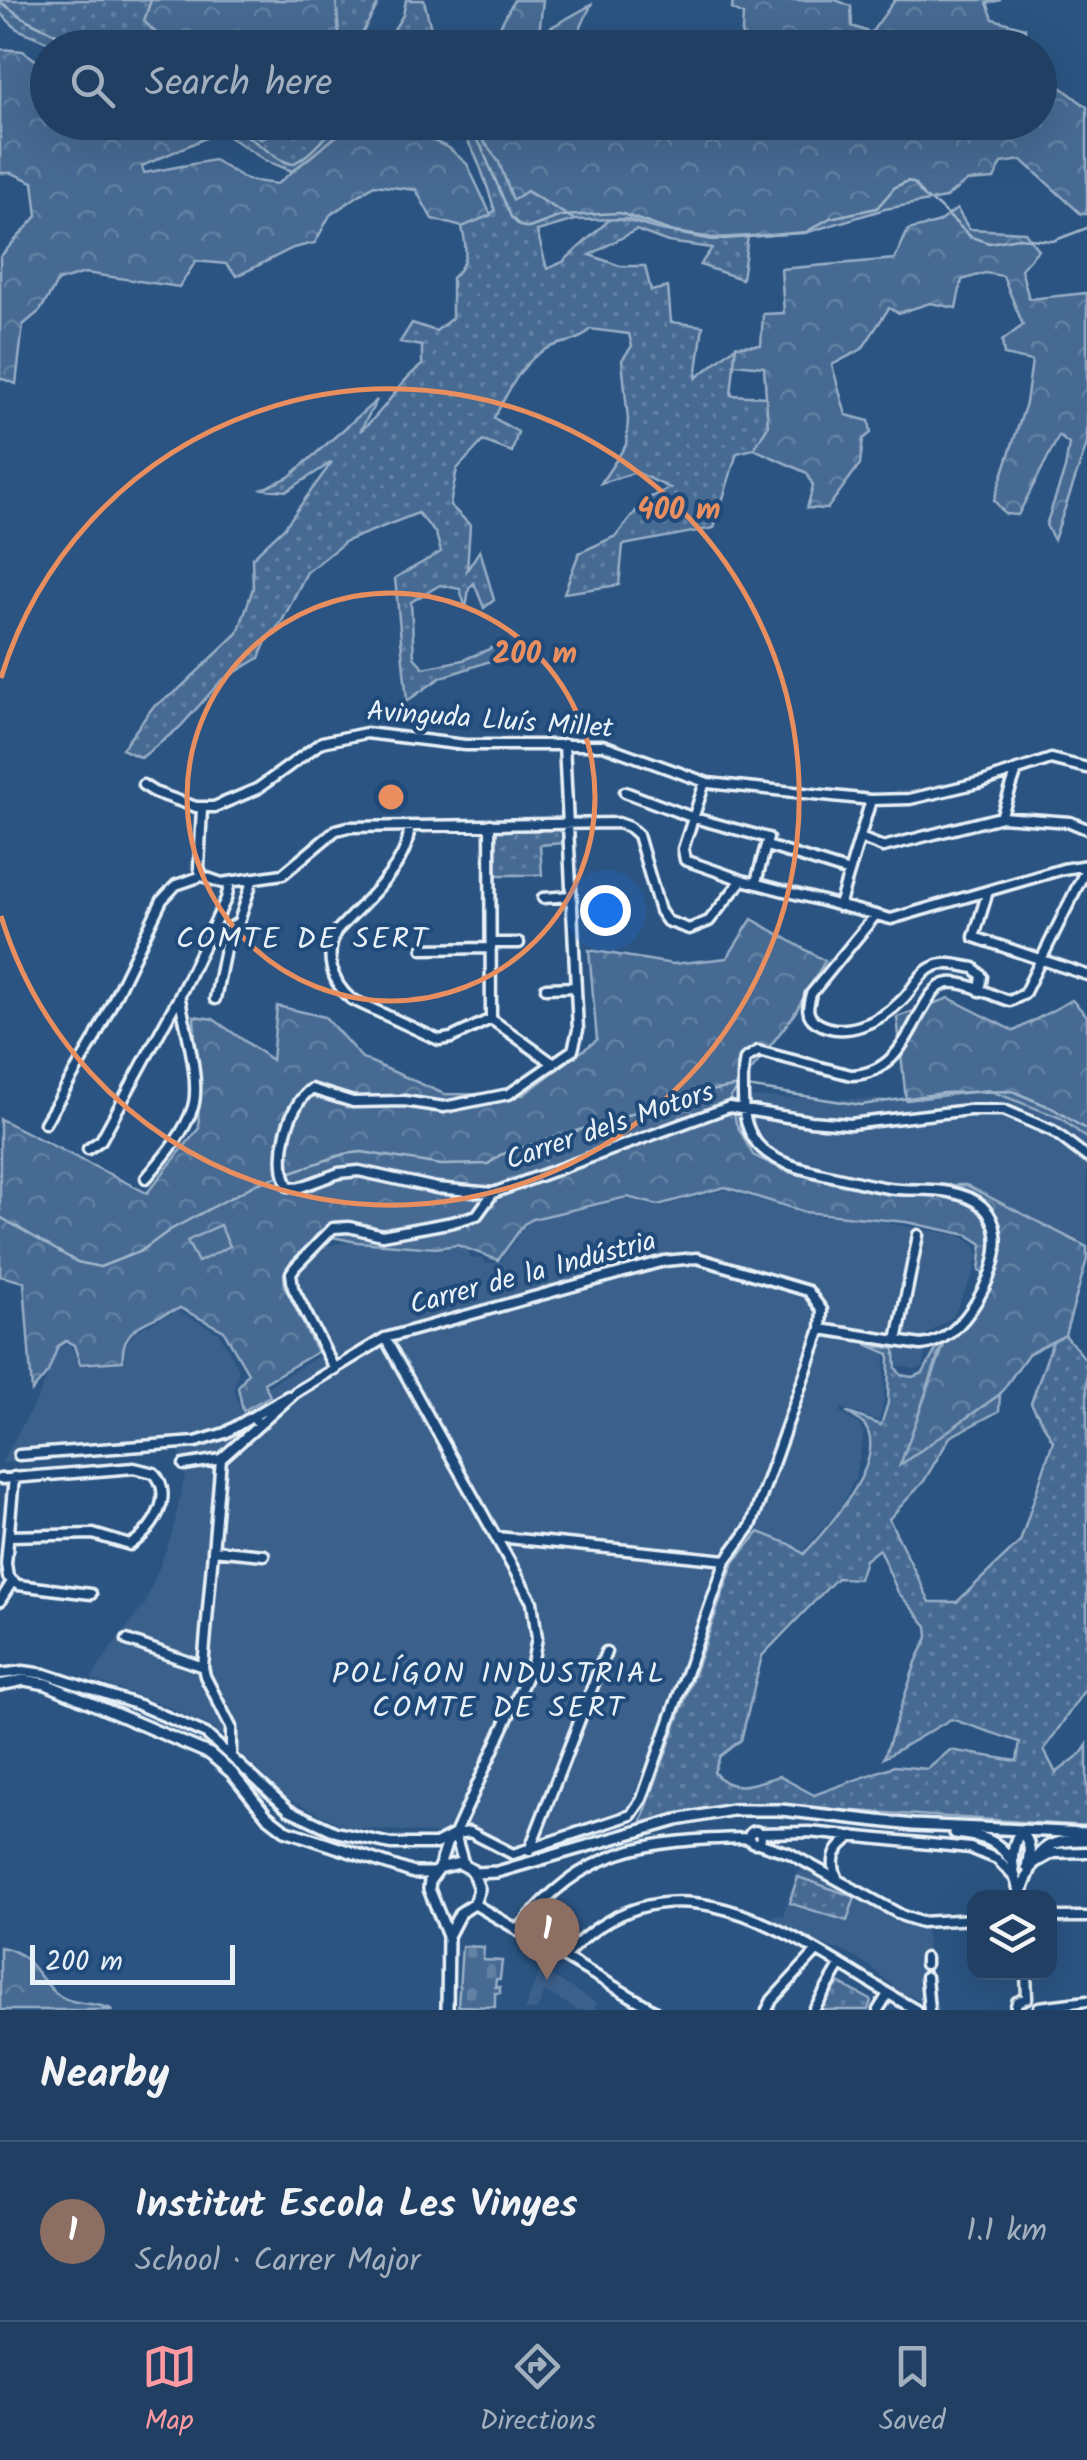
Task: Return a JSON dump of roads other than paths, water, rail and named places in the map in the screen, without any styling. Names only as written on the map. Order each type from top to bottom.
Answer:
[{"type":"street","name":"Avinguda Lluís Millet","points":[[202,808],[247,795],[314,746],[342,736],[373,734],[465,745],[586,744],[618,749],[705,782],[872,800],[910,799],[1050,759],[1087,768]]},
{"type":"street","points":[[493,1193],[359,1172],[291,1188],[283,1176],[282,1154],[302,1096],[311,1089],[352,1102],[404,1101],[444,1106],[509,1094],[573,1050],[577,1042],[576,987],[564,744]]},
{"type":"street","points":[[1001,817],[1017,770]]},
{"type":"street","points":[[705,782],[683,849],[685,860],[874,917],[892,920],[1063,869],[1087,866]]},
{"type":"street","points":[[142,785],[202,808],[198,855],[202,876]]},
{"type":"street","points":[[625,792],[694,818],[768,838],[756,882]]},
{"type":"street","points":[[839,906],[872,800]]},
{"type":"street","points":[[860,838],[883,847],[1001,817],[1070,822],[1087,830]]},
{"type":"street","points":[[46,1123],[94,1040],[156,908],[176,885],[202,876],[230,882],[283,874],[336,830],[348,827],[490,824],[618,823],[629,827],[638,836],[660,911],[677,926],[700,927],[742,880]]},
{"type":"street","points":[[490,824],[491,1019]]},
{"type":"street","points":[[409,826],[409,845],[402,860],[336,932],[332,940],[332,977],[351,998],[439,1040],[491,1019]]},
{"type":"street","points":[[767,846],[848,872]]},
{"type":"street","points":[[1,1681],[36,1672],[160,1713],[206,1734],[289,1810],[336,1832],[391,1844],[440,1843],[455,1834],[470,1832],[513,1854],[610,1824],[636,1810],[726,1560],[751,1526],[822,1329],[934,1344],[963,1322],[996,1262],[997,1229],[971,1200],[951,1192],[893,1189],[785,1164],[754,1141],[742,1109],[746,1058],[758,1051],[864,1075],[884,1064],[905,1043],[936,988],[956,983],[1010,1001],[1018,998],[1024,994],[1087,866]]},
{"type":"street","points":[[214,998],[230,929],[239,922],[254,878]]},
{"type":"street","points":[[88,1149],[101,1140],[179,998],[226,899],[230,882]]},
{"type":"street","points":[[988,891],[974,936],[1087,975]]},
{"type":"street","points":[[544,898],[571,896]]},
{"type":"street","points":[[874,917],[810,994],[807,1006],[810,1017],[818,1024],[856,1028],[903,1000],[926,971],[936,965],[974,968],[982,976],[980,991]]},
{"type":"street","points":[[423,949],[520,943]]},
{"type":"street","points":[[546,988],[576,987]]},
{"type":"street","points":[[146,1178],[170,1150],[194,1105],[194,1076],[179,998]]},
{"type":"street","points":[[491,1019],[554,1064]]},
{"type":"street","name":"Carrer dels Motors","points":[[493,1193],[730,1107],[850,1124],[968,1110],[1004,1110],[1053,1130],[1087,1157]]},
{"type":"street","points":[[463,1190],[476,1200],[473,1217]]},
{"type":"street","points":[[335,1370],[293,1288],[291,1273],[295,1267],[325,1234],[340,1226],[382,1235],[473,1217],[493,1193]]},
{"type":"street","points":[[897,1341],[918,1235]]},
{"type":"street","name":"Carrer de la Indústria","points":[[19,1455],[196,1442],[225,1433],[385,1338],[679,1258],[708,1261],[808,1291],[822,1310],[822,1329]]},
{"type":"street","points":[[385,1338],[534,1611],[532,1664],[455,1834],[447,1842],[429,1889]]},
{"type":"street","name":"Carrer de la Indústria","points":[[221,1459],[296,1392]]},
{"type":"street","points":[[252,1417],[260,1424]]},
{"type":"street","points":[[184,1466],[221,1459],[204,1676],[230,1728],[232,1754]]},
{"type":"street","points":[[0,1479],[146,1469],[160,1480],[164,1498],[150,1526],[130,1544],[93,1534],[9,1536]]},
{"type":"street","points":[[12,1582],[6,1564],[14,1478]]},
{"type":"street","points":[[497,1537],[726,1560]]},
{"type":"street","points":[[213,1550],[264,1555]]},
{"type":"street","points":[[12,1582],[91,1594]]},
{"type":"street","points":[[0,1601],[12,1582]]},
{"type":"street","points":[[127,1640],[204,1667]]},
{"type":"street","points":[[529,1850],[606,1652]]},
{"type":"street","points":[[1,1681],[46,1684],[196,1746],[232,1772],[267,1816],[285,1830],[414,1873],[452,1863],[464,1865],[474,1873],[479,1890]]},
{"type":"street","points":[[474,1873],[496,1872],[677,1820],[732,1810],[781,1810],[913,1825],[1087,1836]]},
{"type":"street","points":[[913,1825],[993,1840],[1012,1862]]},
{"type":"street","points":[[518,1931],[545,1897],[567,1878],[606,1857],[650,1846],[748,1838],[752,1831],[903,1916],[921,1922],[967,1920]]},
{"type":"street","points":[[759,1838],[809,1832],[983,1850],[1015,1879]]},
{"type":"street","points":[[1019,1890],[1012,1848],[1020,1832]]},
{"type":"street","points":[[1020,1832],[1030,1848],[1022,1890]]},
{"type":"street","points":[[455,1834],[464,1865]]},
{"type":"street","points":[[837,1877],[834,1857],[852,1836]]},
{"type":"street","points":[[1023,1890],[1031,1865],[1047,1845],[1087,1836]]},
{"type":"street","points":[[1031,1865],[1052,1853],[1087,1852]]},
{"type":"street","points":[[439,1909],[460,1913],[474,1904],[479,1890],[496,1872]]},
{"type":"street","points":[[414,1873],[429,1889],[448,1936],[447,2010]]},
{"type":"street","points":[[564,1958],[576,1944],[614,1918],[672,1902],[728,1907],[769,1925],[916,2010]]},
{"type":"street","points":[[474,1904],[647,2008]]},
{"type":"street","points":[[448,1936],[460,1913]]},
{"type":"street","points":[[1057,1917],[1087,1918]]},
{"type":"street","points":[[767,2010],[816,1952]]},
{"type":"street","points":[[814,2010],[840,1966]]},
{"type":"street","points":[[926,1977],[929,2010]]},
{"type":"street","points":[[1026,1980],[1027,1998]]},
{"type":"street","points":[[878,2010],[888,1994]]},
{"type":"street","points":[[1006,2010],[1015,2010],[1017,2002],[1027,1998],[1039,2008],[1087,2001]]},
{"type":"waterway","points":[[0,2],[48,30]]},
{"type":"waterway","points":[[252,140],[292,164],[322,140]]},
{"type":"waterway","points":[[477,140],[511,217],[529,228],[561,216],[620,213],[676,233],[713,240],[806,232],[830,218],[877,208],[895,187],[908,181],[971,237],[989,243],[1018,238],[1053,241],[1087,228]]},
{"type":"waterway","points":[[0,1217],[77,1262],[100,1267],[141,1251],[170,1230],[256,1184],[344,1154],[362,1152],[441,1165],[488,1164],[500,1155],[697,1093],[739,1086]]},
{"type":"waterway","points":[[747,1087],[861,1105],[943,1093],[1012,1091],[1052,1108],[1087,1130]]},
{"type":"place","name":"Institut Escola Les Vinyes","points":[[547,1980]]},
{"type":"district","name":"COMTE DE SERT","points":[[303,940]]},
{"type":"district","name":"POLÍGON INDUSTRIAL COMTE DE SERT","points":[[499,1692]]}]
